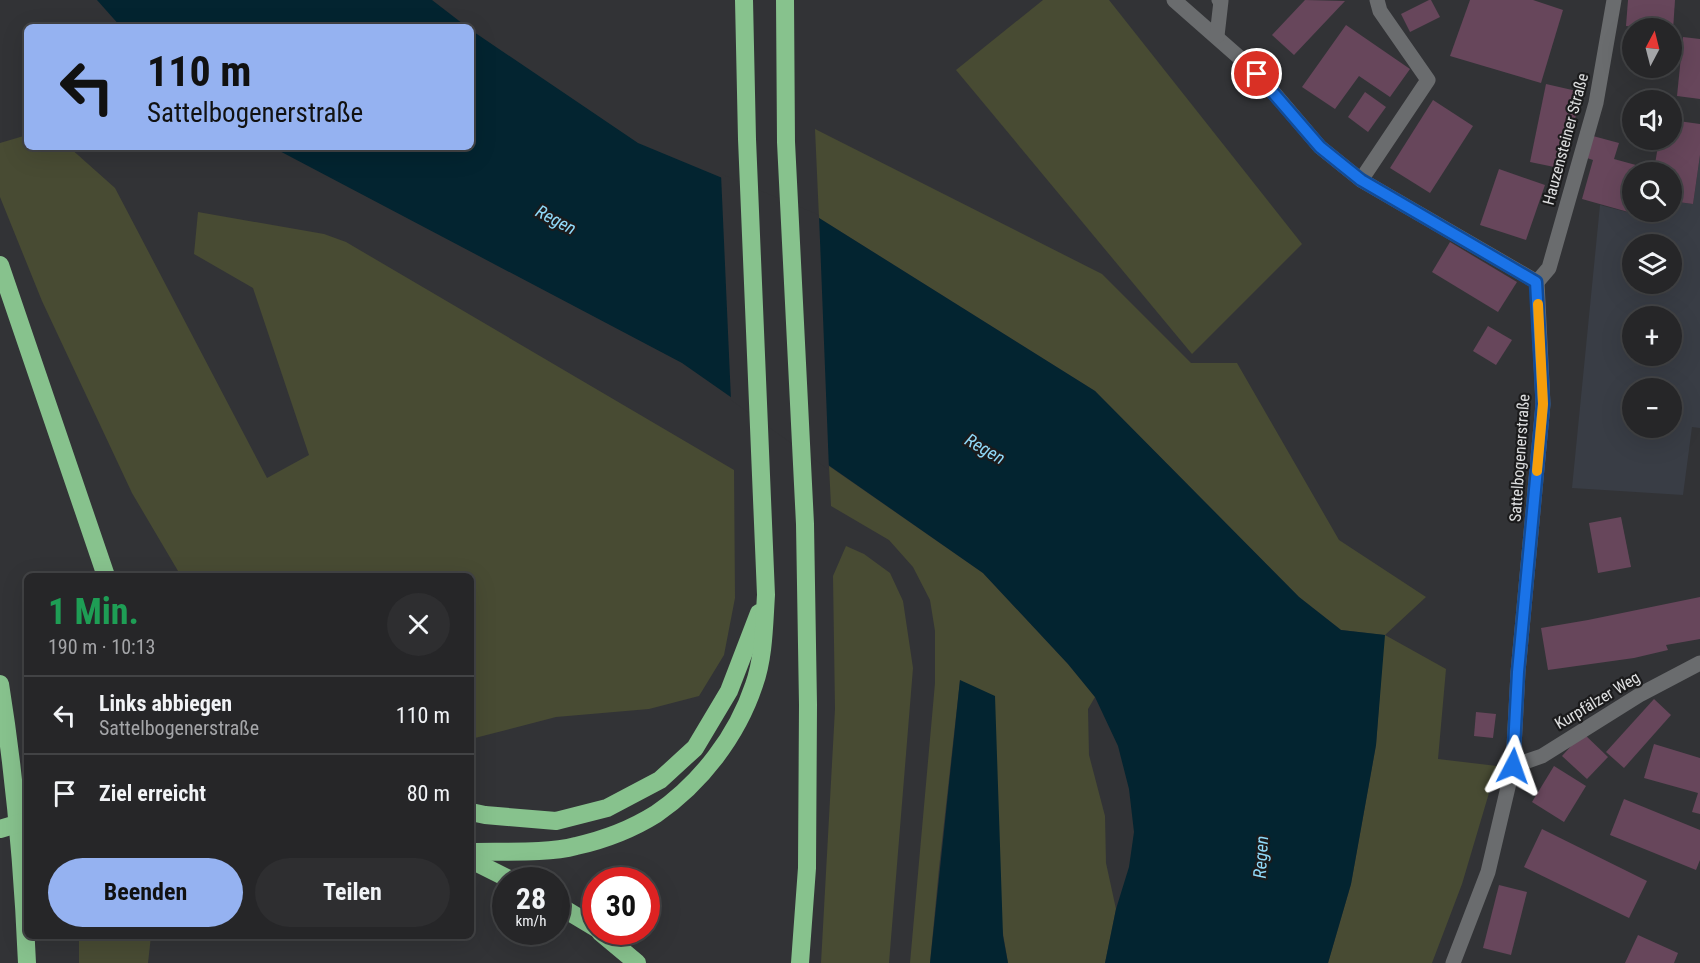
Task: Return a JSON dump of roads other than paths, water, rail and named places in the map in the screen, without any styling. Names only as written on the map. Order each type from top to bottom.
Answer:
[{"type":"highway","points":[[474,852],[573,847],[609,837],[656,813],[698,778],[729,739],[755,684],[766,595],[747,139],[744,0]]},
{"type":"highway","points":[[785,0],[786,142],[805,524],[808,705],[807,868],[800,963]]},
{"type":"highway","points":[[0,265],[105,573]]},
{"type":"highway","points":[[474,813],[556,821],[607,808],[660,780],[695,748],[729,691],[766,595]]},
{"type":"highway","points":[[0,684],[11,753],[24,902]]},
{"type":"highway","points":[[0,828],[24,822]]},
{"type":"highway","points":[[474,862],[492,870]]},
{"type":"highway","points":[[26,939],[27,963]]},
{"type":"highway","points":[[616,945],[637,963]]},
{"type":"street","points":[[1174,0],[1257,74],[1320,147],[1361,180],[1536,282]]},
{"type":"street","points":[[1217,36],[1221,1],[1219,0]]},
{"type":"street","points":[[1361,180],[1428,80],[1380,11],[1377,0]]},
{"type":"street","name":"Hauzensteiner Straße","points":[[1536,282],[1549,268],[1596,103],[1614,0]]},
{"type":"street","name":"Sattelbogenerstraße","points":[[1453,963],[1488,872],[1513,766],[1518,672],[1543,404],[1536,282]]},
{"type":"street","name":"Kurpfälzer Weg","points":[[1513,766],[1542,756],[1641,694],[1700,663]]},
{"type":"water","points":[[97,0],[432,0],[463,24],[118,24]]},
{"type":"water","name":"Regen","points":[[474,32],[638,143],[819,218],[1095,391],[1299,597],[1341,630],[1385,635],[1376,745],[1351,884],[1328,963],[1105,963],[1116,909],[1129,867],[1134,832],[1129,789],[1118,746],[1095,697],[1068,664],[983,573],[682,363],[278,150],[474,150]]},
{"type":"water","points":[[960,680],[995,696],[1003,936],[1008,963],[930,963]]}]
